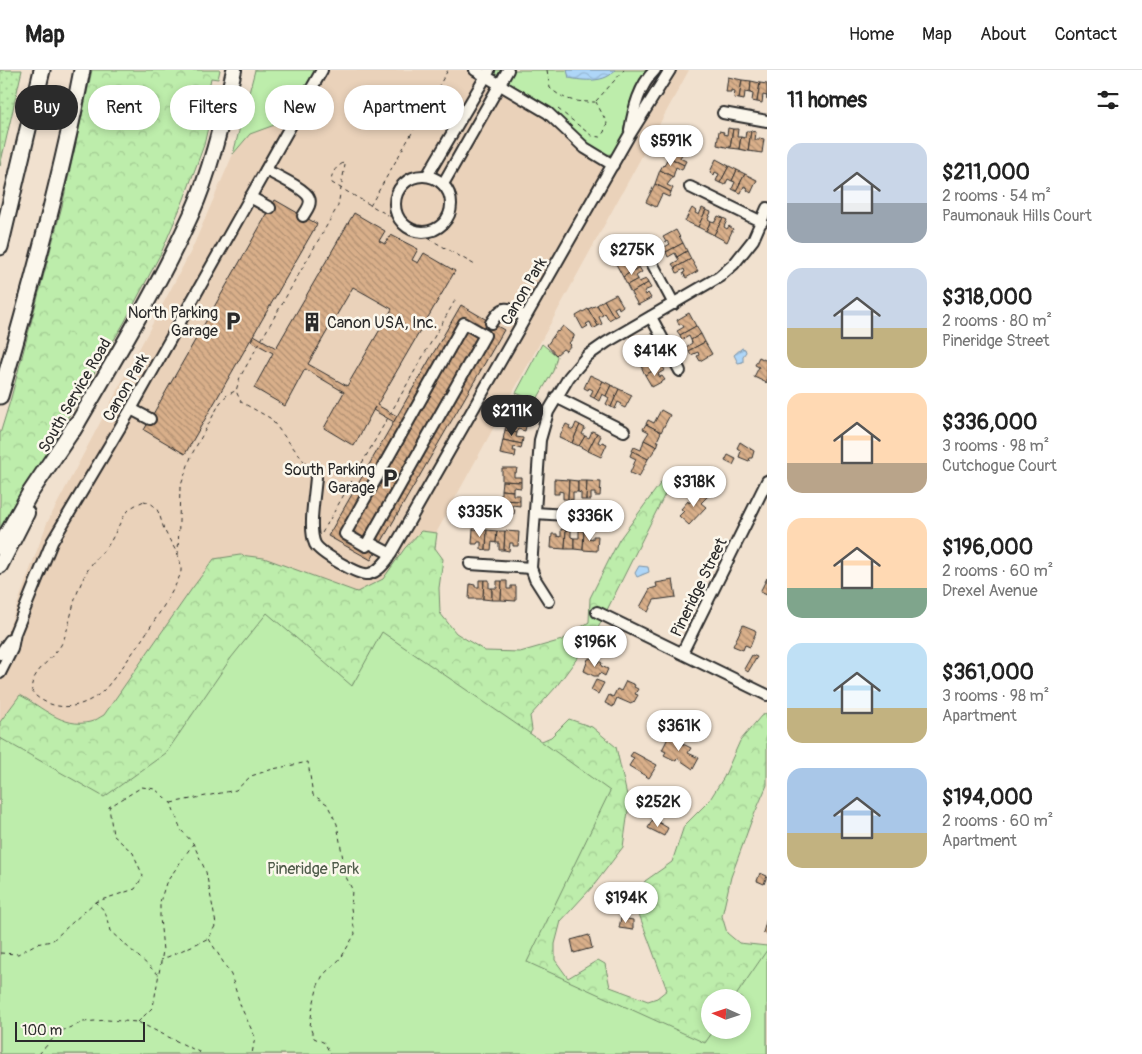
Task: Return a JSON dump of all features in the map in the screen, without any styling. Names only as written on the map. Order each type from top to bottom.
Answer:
[{"type":"highway","points":[[0,247],[42,70]]},
{"type":"highway","points":[[0,396],[51,203],[82,70]]},
{"type":"highway","points":[[0,547],[30,492],[77,423]]},
{"type":"main road","name":"South Service Road","points":[[0,566],[40,489],[170,259],[192,214],[219,131],[234,70]]},
{"type":"street","name":"Canon Park","points":[[0,673],[12,649],[15,633],[52,542],[131,409],[322,70]]},
{"type":"street","points":[[475,70],[487,73],[500,84],[548,113],[585,148],[612,165]]},
{"type":"street","points":[[444,184],[508,70]]},
{"type":"street","points":[[630,134],[635,103],[650,75],[655,70]]},
{"type":"street","name":"Canon Park","points":[[316,544],[323,552],[359,572],[367,574],[378,570],[391,554],[612,165],[670,70]]},
{"type":"street","points":[[427,176],[487,73]]},
{"type":"street","points":[[723,113],[767,121]]},
{"type":"street","points":[[266,170],[304,192],[309,197],[310,204],[303,216]]},
{"type":"street","points":[[418,176],[427,176],[444,184],[451,200],[447,217],[442,224],[426,232],[409,228],[402,222],[396,214],[395,204],[396,194],[401,186],[409,179],[418,176]]},
{"type":"street","points":[[690,187],[762,222]]},
{"type":"street","points":[[250,197],[270,208]]},
{"type":"street","points":[[549,601],[535,579],[531,568],[540,440],[548,412],[556,397],[569,377],[587,356],[607,342],[719,277],[734,264],[753,240],[767,208]]},
{"type":"street","points":[[645,250],[674,304]]},
{"type":"street","points":[[491,322],[498,311],[504,308],[525,317]]},
{"type":"street","points":[[651,317],[680,371]]},
{"type":"street","points":[[373,545],[485,335],[464,322],[345,534],[366,546],[373,545],[391,554]]},
{"type":"street","points":[[556,397],[624,431]]},
{"type":"street","points":[[131,409],[150,419]]},
{"type":"street","points":[[316,477],[312,532],[316,544]]},
{"type":"street","name":"Pineridge Street","points":[[682,652],[767,481]]},
{"type":"street","points":[[535,513],[597,517]]},
{"type":"street","points":[[470,564],[531,568]]},
{"type":"street","points":[[598,612],[767,695]]},
{"type":"street","points":[[0,654],[4,651],[15,633]]},
{"type":"path","points":[[370,206],[448,70]]},
{"type":"path","points":[[547,70],[550,88],[560,97],[570,101],[596,102]]},
{"type":"path","points":[[596,102],[624,70]]},
{"type":"path","points":[[555,106],[592,136],[600,137],[607,123],[596,102]]},
{"type":"path","points":[[316,477],[270,418],[242,402],[236,391],[240,377],[338,206],[341,189],[344,164],[337,167],[332,174],[332,184],[341,189],[370,206],[475,265]]},
{"type":"path","points":[[316,544],[457,297]]},
{"type":"path","points":[[178,556],[168,538],[157,508],[152,503],[144,501],[129,509],[122,518],[110,543],[94,561],[84,577],[77,592],[70,622],[58,651],[32,681],[32,691],[35,696],[56,707],[85,703],[98,696],[110,684],[138,645],[179,580],[180,488],[192,454],[220,403],[228,395],[236,391]]},
{"type":"path","points":[[171,803],[236,790],[251,776],[273,769],[308,762],[313,795],[327,804],[337,824],[346,877],[352,889],[351,908],[355,934],[341,958],[323,975],[318,984],[312,1010],[310,1027],[314,1038],[325,1044],[330,1054]]},
{"type":"path","points":[[0,953],[18,954],[36,944],[52,941],[95,902],[135,890],[142,876],[133,853],[113,835],[109,806],[142,787],[155,789],[171,803],[181,830],[193,843],[206,872],[216,924],[209,938],[161,960]]},
{"type":"path","points":[[138,1022],[153,1007],[163,951],[160,902],[166,882],[193,843]]},
{"type":"path","points":[[95,902],[105,911],[110,931],[159,975]]},
{"type":"path","points":[[209,938],[231,975],[241,1007],[255,1037],[252,1054]]},
{"type":"path","points":[[39,1054],[59,1032],[83,1022],[108,1020],[138,1022],[202,1054]]},
{"type":"shaded area","points":[[255,70],[689,70],[352,687],[166,753],[0,738],[0,652],[47,523],[191,251],[233,154],[239,130],[255,130],[255,85],[251,85]]},
{"type":"green space","points":[[0,70],[22,70],[19,85],[15,85],[15,101],[0,166]]},
{"type":"green space","points":[[92,70],[220,70],[218,79],[211,78],[210,85],[170,85],[170,130],[207,130],[204,145],[184,199],[161,253],[124,323],[0,535],[0,434],[62,206],[88,88],[88,130],[160,130],[160,85],[89,85]]},
{"type":"green space","points":[[255,70],[317,70],[308,85],[265,85],[265,128],[250,134],[233,154],[239,130],[255,130],[255,85],[251,85]]},
{"type":"green space","points":[[484,70],[652,70],[630,115],[620,145],[613,153],[607,154],[600,153],[593,148],[545,104]]},
{"type":"green space","points":[[542,344],[557,356],[553,371],[536,401],[516,393]]},
{"type":"green space","name":"Pineridge Park","points":[[665,477],[670,484],[595,634],[556,687],[530,716],[532,730],[521,750],[551,737],[569,719],[592,727],[616,747],[629,804],[623,847],[594,885],[561,921],[555,944],[555,960],[568,978],[598,960],[605,964],[610,987],[648,1001],[657,998],[667,990],[636,906],[645,881],[672,862],[684,826],[709,801],[724,777],[740,741],[761,716],[767,713],[767,785],[731,877],[722,916],[727,933],[739,943],[767,946],[767,1054],[0,1054],[0,722],[20,695],[53,715],[71,722],[90,722],[104,715],[214,559],[240,555],[264,558],[357,592],[383,579],[405,548],[421,531],[437,533],[435,548],[443,559],[439,588],[440,613],[456,633],[485,651],[520,652],[562,640],[589,622],[590,598],[619,540]]},
{"type":"green space","name":"Pineridge Park","points":[[267,613],[352,686],[382,632],[610,791],[527,962],[705,1043],[708,1039],[751,1039],[751,989],[740,989],[767,950],[767,1054],[0,1054],[0,738],[104,797],[166,753],[231,658]]},
{"type":"water","points":[[567,70],[615,70],[600,79],[581,80],[569,78]]},
{"type":"water","points":[[742,348],[746,352],[743,356],[743,362],[738,363],[734,355]]},
{"type":"water","points":[[684,471],[689,476],[683,482],[686,486],[683,489],[674,481]]},
{"type":"water","points":[[639,566],[648,567],[649,572],[637,577],[635,573]]},
{"type":"building","points":[[728,77],[742,80],[739,99],[734,98],[735,91],[726,92]]},
{"type":"building","points":[[742,80],[751,81],[750,93],[745,92],[744,100],[739,99]]},
{"type":"building","points":[[751,81],[760,83],[757,102],[752,101],[753,94],[750,93]]},
{"type":"building","points":[[760,83],[767,84],[767,96],[763,95],[762,103],[757,102]]},
{"type":"building","points":[[728,128],[733,129],[730,148],[717,145],[719,131],[727,135]]},
{"type":"building","points":[[733,129],[738,129],[737,137],[741,137],[739,149],[730,148]]},
{"type":"building","points":[[746,131],[751,131],[748,151],[739,149],[741,137],[745,138]]},
{"type":"building","points":[[751,131],[756,132],[755,140],[759,140],[759,138],[764,139],[762,153],[748,151]]},
{"type":"building","points":[[677,140],[687,144],[680,158],[686,161],[684,165],[668,157]]},
{"type":"building","points":[[668,157],[684,165],[682,170],[676,167],[673,177],[660,170]]},
{"type":"building","points":[[716,159],[729,166],[720,183],[716,181],[719,174],[715,172],[714,175],[710,172]]},
{"type":"building","points":[[729,166],[737,170],[732,181],[728,179],[725,185],[720,183]]},
{"type":"building","points":[[660,170],[673,177],[667,185],[673,188],[671,192],[655,184]]},
{"type":"building","points":[[737,170],[745,174],[736,191],[732,189],[735,182],[732,181]]},
{"type":"building","points":[[745,174],[757,180],[751,193],[744,186],[741,193],[736,191]]},
{"type":"building","points":[[655,184],[671,192],[669,197],[662,194],[656,207],[646,202]]},
{"type":"building","name":"North Parking Garage","points":[[275,200],[317,224],[185,454],[144,430]]},
{"type":"building","points":[[692,208],[699,215],[702,208],[706,210],[698,227],[685,221]]},
{"type":"building","points":[[706,210],[711,212],[708,219],[711,221],[706,231],[698,227]]},
{"type":"building","name":"Canon USA, Inc.","points":[[354,213],[385,231],[379,241],[385,244],[391,235],[418,249],[412,260],[418,263],[424,253],[455,271],[377,405],[397,416],[394,422],[373,410],[354,446],[324,428],[344,392],[305,369],[285,406],[254,388],[273,353],[251,341],[254,335],[276,348]],"holes":[[[353,287],[392,309],[347,386],[308,364]]]},
{"type":"building","points":[[718,216],[723,218],[714,235],[706,231],[711,221],[715,222]]},
{"type":"building","points":[[723,218],[727,220],[724,227],[727,229],[729,226],[733,229],[727,242],[714,235]]},
{"type":"building","points":[[676,230],[683,243],[666,252],[663,248],[670,244],[663,237]]},
{"type":"building","points":[[683,243],[687,251],[677,257],[675,253],[668,257],[666,252]]},
{"type":"building","points":[[687,251],[691,259],[675,268],[672,264],[679,260],[677,257]]},
{"type":"building","points":[[628,257],[631,262],[629,263],[630,266],[637,263],[639,267],[623,277],[616,264]]},
{"type":"building","points":[[691,259],[698,271],[686,278],[683,273],[685,272],[684,269],[677,273],[675,268]]},
{"type":"building","points":[[639,267],[642,272],[636,276],[638,279],[627,285],[623,277]]},
{"type":"building","points":[[638,279],[639,282],[646,279],[648,283],[631,293],[627,285]]},
{"type":"building","points":[[648,283],[651,288],[644,291],[651,298],[638,305],[631,293]]},
{"type":"building","points":[[616,294],[623,306],[619,309],[618,306],[614,308],[618,315],[614,317],[604,300]]},
{"type":"building","points":[[604,300],[614,317],[609,320],[605,313],[603,315],[597,305]]},
{"type":"building","name":"South Parking Garage","points":[[461,305],[504,330],[371,560],[328,536]]},
{"type":"building","points":[[597,305],[603,315],[599,317],[602,324],[598,326],[588,309]]},
{"type":"building","points":[[588,309],[598,326],[593,329],[590,322],[583,329],[576,316]]},
{"type":"building","points":[[689,313],[696,326],[680,335],[677,331],[684,327],[682,324],[679,325],[677,320]]},
{"type":"building","points":[[563,326],[574,337],[566,351],[563,349],[556,355],[547,345]]},
{"type":"building","points":[[696,326],[701,334],[691,340],[689,336],[682,340],[680,335]]},
{"type":"building","points":[[701,334],[705,342],[688,351],[686,347],[692,343],[691,340]]},
{"type":"building","points":[[642,340],[645,344],[642,346],[644,349],[651,345],[653,350],[636,359],[630,347]]},
{"type":"building","points":[[705,342],[712,354],[700,361],[697,356],[699,355],[698,352],[691,355],[688,351]]},
{"type":"building","points":[[653,350],[656,354],[649,358],[651,361],[641,366],[636,359]]},
{"type":"building","points":[[759,357],[767,361],[767,383],[754,377],[759,367],[755,365]]},
{"type":"building","points":[[651,361],[653,364],[659,361],[662,366],[645,375],[641,366]]},
{"type":"building","points":[[662,366],[665,370],[658,374],[665,380],[652,387],[645,375]]},
{"type":"building","points":[[590,375],[603,381],[594,398],[590,396],[593,390],[584,388]]},
{"type":"building","points":[[603,381],[611,385],[606,396],[602,394],[599,401],[594,398]]},
{"type":"building","points":[[611,385],[619,389],[611,407],[606,404],[609,398],[606,396]]},
{"type":"building","points":[[619,389],[632,395],[625,408],[618,402],[615,409],[611,407]]},
{"type":"building","points":[[510,408],[524,411],[520,419],[527,421],[526,426],[507,422]]},
{"type":"building","points":[[661,410],[670,415],[661,432],[646,424],[648,420],[654,423]]},
{"type":"building","points":[[507,422],[526,426],[525,431],[518,429],[517,433],[505,430]]},
{"type":"building","points":[[576,423],[580,425],[572,443],[559,437],[566,424],[573,430]]},
{"type":"building","points":[[646,424],[661,432],[657,441],[659,441],[657,447],[644,440],[649,432],[643,429]]},
{"type":"building","points":[[580,425],[585,428],[582,434],[585,436],[579,446],[572,443]]},
{"type":"building","points":[[505,430],[517,433],[516,437],[523,438],[522,444],[503,440]]},
{"type":"building","points":[[592,431],[597,433],[588,451],[579,446],[585,436],[589,438]]},
{"type":"building","points":[[597,433],[601,436],[598,442],[607,444],[601,457],[588,451]]},
{"type":"building","points":[[503,440],[522,444],[521,449],[514,447],[513,451],[516,451],[515,457],[500,454]]},
{"type":"building","points":[[644,440],[657,447],[648,459],[632,451],[634,447],[641,450]]},
{"type":"building","points":[[740,442],[754,451],[749,461],[739,457],[741,451],[737,448]]},
{"type":"building","points":[[632,451],[648,459],[639,477],[630,473],[636,459],[630,456]]},
{"type":"building","points":[[728,455],[736,459],[733,465],[725,461]]},
{"type":"building","points":[[502,468],[517,468],[514,477],[521,477],[521,482],[502,481]]},
{"type":"building","points":[[554,479],[569,480],[568,499],[563,499],[563,492],[559,491],[559,494],[554,494]]},
{"type":"building","points":[[569,480],[578,481],[578,492],[573,492],[573,500],[568,499]]},
{"type":"building","points":[[502,481],[521,482],[521,488],[513,487],[513,491],[501,490]]},
{"type":"building","points":[[578,481],[587,481],[586,500],[581,500],[581,493],[578,492]]},
{"type":"building","points":[[587,481],[601,482],[600,496],[595,496],[595,493],[591,493],[591,500],[586,500]]},
{"type":"building","points":[[702,489],[709,495],[701,503],[706,507],[689,525],[679,516],[684,511],[681,509]]},
{"type":"building","points":[[501,490],[513,491],[513,495],[520,495],[520,501],[501,500]]},
{"type":"building","points":[[501,500],[520,501],[520,506],[512,505],[512,509],[515,509],[514,514],[500,514]]},
{"type":"building","points":[[473,529],[487,530],[486,550],[481,549],[481,542],[472,544]]},
{"type":"building","points":[[561,529],[566,530],[565,549],[551,548],[552,534],[557,534],[557,536],[561,537]]},
{"type":"building","points":[[487,530],[497,531],[496,543],[492,542],[491,550],[486,550]]},
{"type":"building","points":[[566,530],[571,530],[571,537],[574,538],[574,549],[565,549]]},
{"type":"building","points":[[579,530],[584,531],[583,550],[574,549],[574,538],[579,538]]},
{"type":"building","points":[[497,531],[505,531],[504,550],[499,550],[499,543],[496,543]]},
{"type":"building","points":[[505,531],[519,532],[518,546],[513,546],[513,543],[510,543],[509,551],[504,550]]},
{"type":"building","points":[[584,531],[589,531],[589,538],[593,539],[593,536],[598,536],[597,551],[583,550]]},
{"type":"building","points":[[767,578],[767,595],[760,592]]},
{"type":"building","points":[[479,580],[484,580],[483,599],[469,599],[470,584],[479,587]]},
{"type":"building","points":[[484,580],[489,580],[489,588],[492,588],[492,600],[483,599]]},
{"type":"building","points":[[673,580],[676,597],[654,600],[648,612],[640,607],[650,589],[657,587],[656,583]]},
{"type":"building","points":[[497,581],[502,581],[501,600],[492,600],[492,588],[497,588]]},
{"type":"building","points":[[502,581],[507,581],[507,589],[511,589],[511,586],[516,586],[516,601],[501,600]]},
{"type":"building","points":[[743,625],[756,632],[750,647],[745,645],[743,650],[733,646]]},
{"type":"building","points":[[752,655],[757,657],[748,672],[744,669]]},
{"type":"building","points":[[591,658],[598,664],[599,661],[602,663],[601,666],[608,669],[605,676],[600,673],[598,676],[594,676],[584,671],[588,659]]},
{"type":"building","points":[[596,680],[604,683],[598,694],[591,690]]},
{"type":"building","points":[[626,681],[635,685],[634,687],[638,689],[635,694],[638,695],[634,702],[631,704],[617,698],[613,707],[605,703],[609,695],[613,697],[617,689],[621,691]]},
{"type":"building","points":[[669,736],[691,748],[688,753],[699,758],[693,769],[677,758],[676,761],[664,755],[666,752],[662,750]]},
{"type":"building","points":[[633,752],[657,765],[649,778],[629,766],[634,758],[630,756]]},
{"type":"building","points":[[653,819],[668,828],[664,836],[648,828]]},
{"type":"building","points":[[760,873],[767,876],[764,884],[757,881]]},
{"type":"building","points":[[621,918],[633,920],[633,930],[619,928]]},
{"type":"building","points":[[767,918],[767,934],[763,933]]},
{"type":"building","points":[[589,935],[592,948],[574,953],[571,940]]},
{"type":"place","name":"North Parking Garage","points":[[233,321]]},
{"type":"place","name":"Canon USA, Inc.","points":[[312,322]]},
{"type":"place","name":"South Parking Garage","points":[[390,478]]}]
